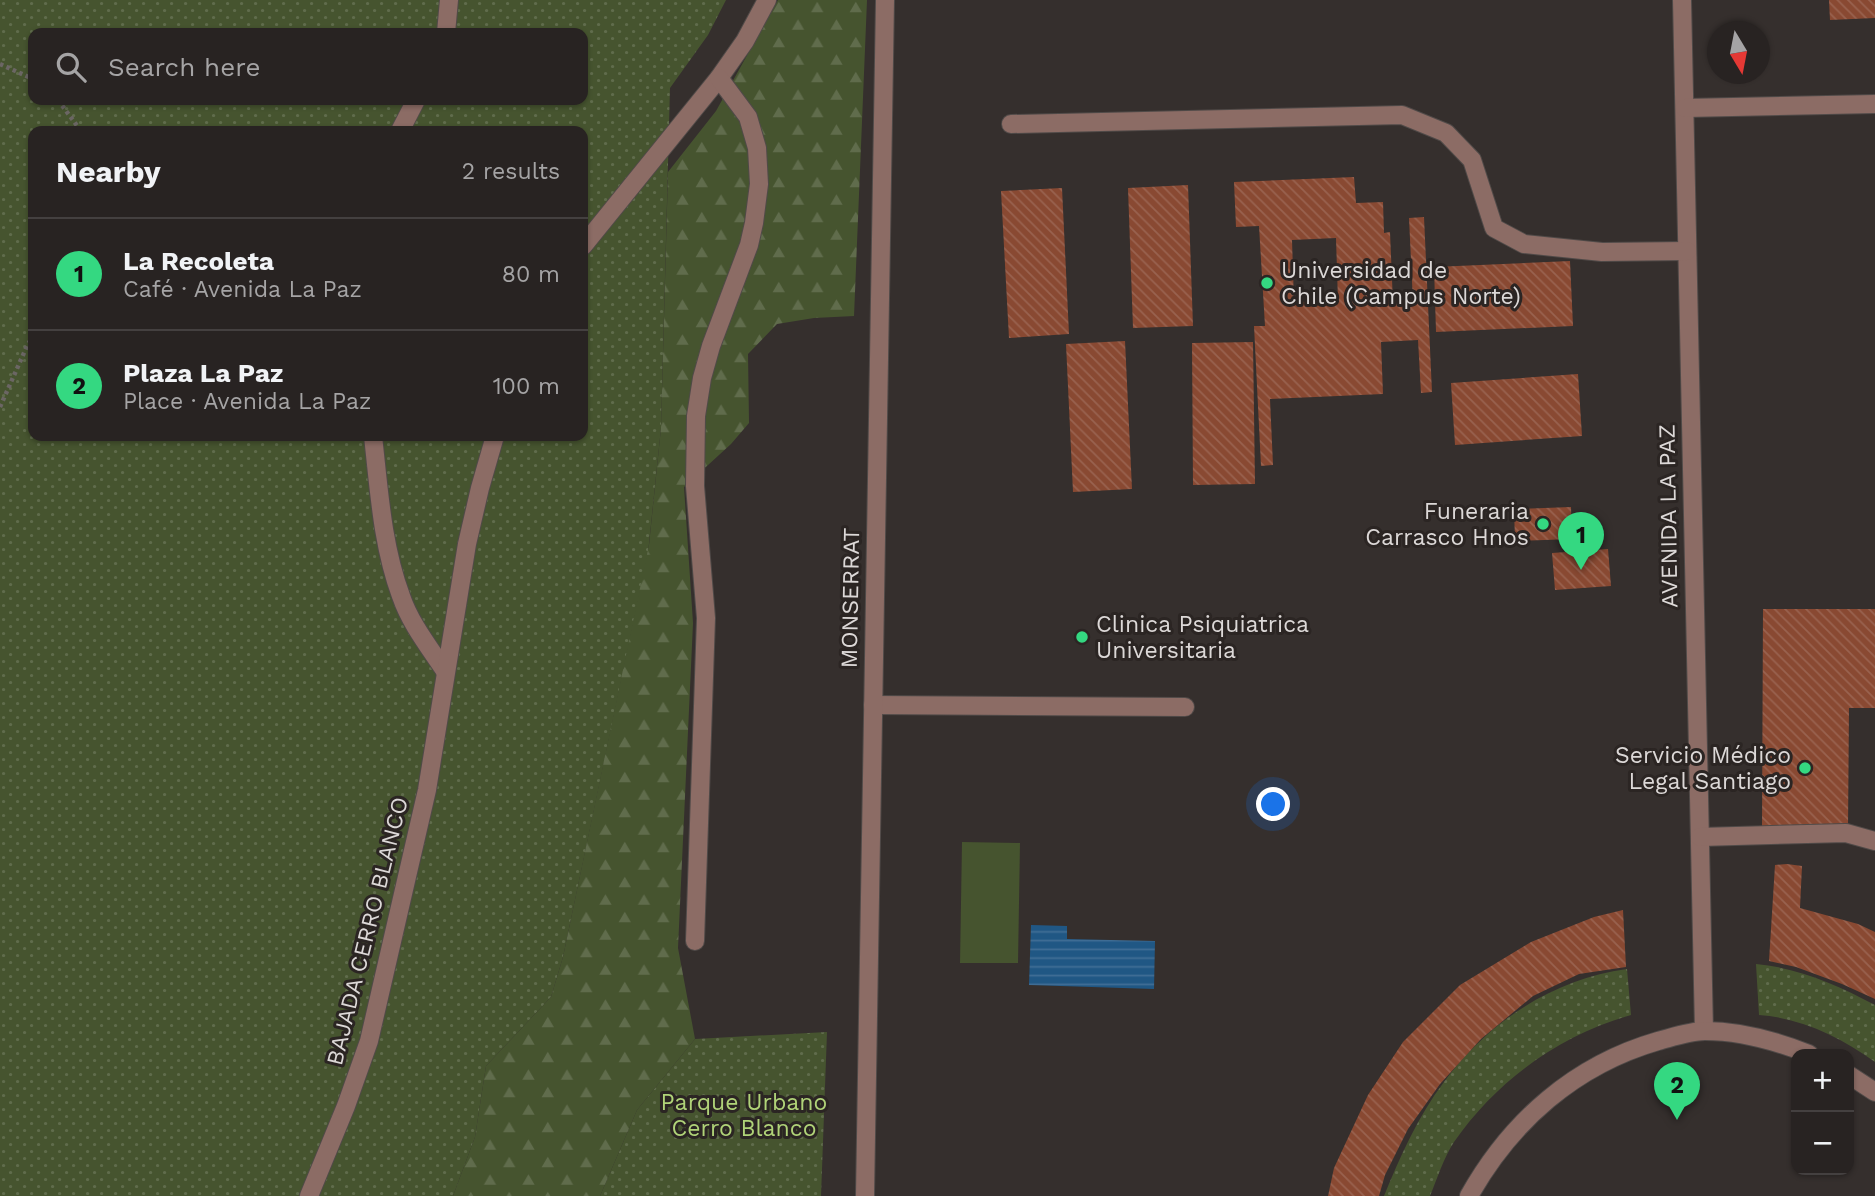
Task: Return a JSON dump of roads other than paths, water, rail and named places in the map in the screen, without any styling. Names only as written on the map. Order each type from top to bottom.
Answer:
[{"type":"street","points":[[446,28],[449,0]]},
{"type":"street","points":[[588,240],[719,78],[745,40],[767,0]]},
{"type":"street","name":"MONSERRAT","points":[[865,1196],[886,0]]},
{"type":"street","name":"AVENIDA LA PAZ","points":[[1682,0],[1704,1031]]},
{"type":"street","points":[[695,941],[706,618],[695,486],[696,416],[711,346],[749,245],[759,184],[757,148],[748,117],[719,78]]},
{"type":"street","points":[[1685,108],[1875,104]]},
{"type":"street","points":[[403,126],[413,105]]},
{"type":"street","points":[[1011,124],[1402,115],[1446,134],[1472,160],[1494,228],[1524,244],[1602,252],[1688,251]]},
{"type":"street","points":[[374,441],[382,518],[401,598],[445,671]]},
{"type":"street","name":"BAJADA CERRO BLANCO","points":[[309,1196],[369,1041],[427,790],[467,544],[494,441]]},
{"type":"street","points":[[873,705],[1185,707]]},
{"type":"street","points":[[1700,837],[1846,833],[1875,841]]},
{"type":"street","points":[[1469,1196],[1497,1151],[1516,1128],[1562,1087],[1588,1070],[1625,1052],[1673,1036],[1704,1031],[1745,1035],[1796,1049]]},
{"type":"street","points":[[1854,1077],[1875,1092]]},
{"type":"water","points":[[1031,925],[1067,926],[1067,939],[1155,941],[1154,989],[1029,985]]},
{"type":"place","name":"Universidad de Chile (Campus Norte)","points":[[1267,283]]},
{"type":"place","name":"Funeraria Carrasco Hnos","points":[[1543,524]]},
{"type":"place","name":"La Recoleta","points":[[1581,570]]},
{"type":"place","name":"Clinica Psiquiatrica Universitaria","points":[[1082,637]]},
{"type":"place","name":"Servicio Médico Legal Santiago","points":[[1805,768]]},
{"type":"place","name":"Plaza La Paz","points":[[1677,1120]]},
{"type":"park label","name":"Parque Urbano Cerro Blanco","points":[[744,1115]]}]
